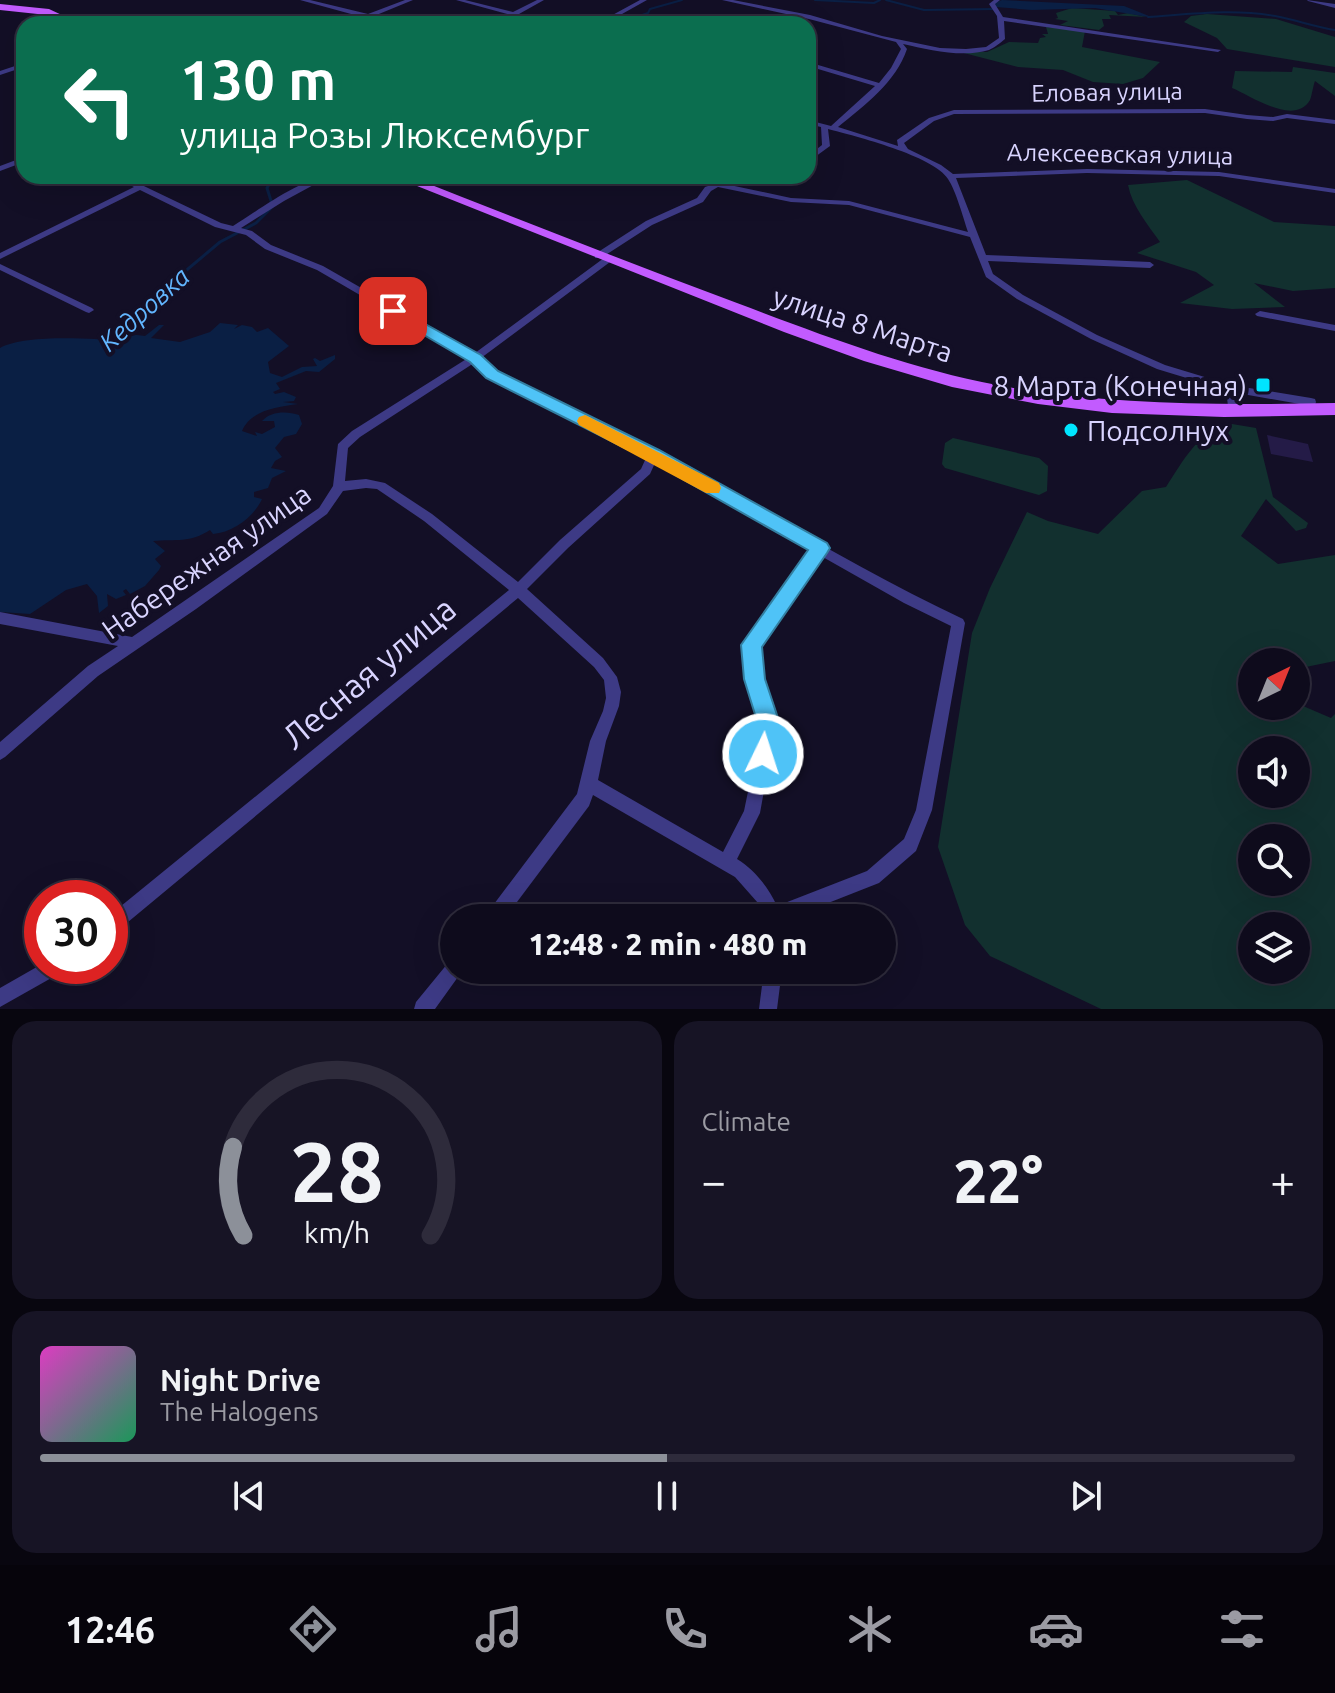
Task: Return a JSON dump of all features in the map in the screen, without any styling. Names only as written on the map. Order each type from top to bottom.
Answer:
[{"type":"main road","points":[[0,7],[49,12],[58,16]]},
{"type":"main road","name":"улица 8 Марта","points":[[418,184],[862,356],[926,375],[1038,398],[1100,406],[1188,412],[1335,409]]},
{"type":"street","points":[[303,0],[367,16],[410,0]]},
{"type":"street","points":[[459,0],[521,16]]},
{"type":"street","points":[[514,14],[541,0]]},
{"type":"street","points":[[614,16],[644,0]]},
{"type":"street","points":[[725,0],[795,16]]},
{"type":"street","points":[[816,21],[919,46],[988,50],[1002,39],[1004,19],[992,4],[997,0]]},
{"type":"street","points":[[1310,0],[1334,5]]},
{"type":"street","points":[[618,14],[622,16]]},
{"type":"street","points":[[1004,19],[1218,50]]},
{"type":"street","points":[[896,39],[904,49]]},
{"type":"street","points":[[904,49],[919,46]]},
{"type":"street","points":[[816,154],[826,146],[829,127],[878,85],[900,62],[904,49]]},
{"type":"street","points":[[816,66],[878,85]]},
{"type":"street","name":"Еловая улица","points":[[900,142],[916,133],[928,119],[954,112],[1205,111],[1247,117],[1273,119],[1287,116],[1335,122]]},
{"type":"street","points":[[816,124],[906,152],[935,164],[951,176],[989,275],[1020,297],[1082,331],[1161,367],[1231,388],[1311,402]]},
{"type":"street","points":[[881,144],[900,142],[906,152]]},
{"type":"street","name":"Алексеевская улица","points":[[951,176],[1087,171],[1219,174],[1335,191]]},
{"type":"street","points":[[132,184],[320,268],[475,358],[492,375],[653,454],[820,548],[902,599],[958,623],[924,810],[910,845],[873,877],[806,904]]},
{"type":"street","points":[[240,230],[281,199],[310,184]]},
{"type":"street","points":[[718,185],[791,200],[849,203],[975,236]]},
{"type":"street","name":"Набережная улица","points":[[0,752],[77,683],[310,522],[331,503],[339,487],[342,447],[475,358],[649,223],[700,200],[708,189],[718,185]]},
{"type":"street","points":[[0,256],[139,188]]},
{"type":"street","points":[[983,258],[1150,265]]},
{"type":"street","points":[[0,267],[89,310]]},
{"type":"street","points":[[1260,314],[1335,328]]},
{"type":"street","points":[[1231,388],[1233,411]]},
{"type":"street","name":"Лесная улица","points":[[128,911],[518,590],[646,471],[653,454]]},
{"type":"street","points":[[339,487],[367,483],[385,488],[518,590],[589,650],[610,675],[614,689],[613,704],[598,743],[590,784],[564,828],[505,904]]},
{"type":"street","points":[[727,862],[752,813],[769,724],[754,679],[751,645],[820,548]]},
{"type":"street","points":[[0,618],[132,643]]},
{"type":"street","points":[[590,784],[727,862],[753,882],[767,904]]},
{"type":"street","points":[[0,998],[24,984]]},
{"type":"street","points":[[423,1009],[442,984]]},
{"type":"street","points":[[768,1009],[771,984]]},
{"type":"green space","points":[[1072,8],[1146,17],[1109,15],[1111,19],[1102,19],[1104,26],[1099,30],[1060,25],[1068,21],[1055,19],[1058,18],[1056,13]]},
{"type":"green space","points":[[1207,14],[1276,19],[1335,37],[1335,67],[1227,49],[1217,38],[1184,22],[1191,16]]},
{"type":"green space","points":[[1046,27],[1085,31],[1082,47],[1160,62],[1143,78],[1123,84],[1093,82],[1063,70],[1018,67],[956,51],[987,52],[1009,42],[1038,43],[1040,38],[1046,37],[1042,34],[1048,34]]},
{"type":"green space","points":[[1293,67],[1335,73],[1335,96],[1315,81],[1310,100],[1303,108],[1283,110],[1232,88],[1235,71],[1292,72]]},
{"type":"green space","points":[[1187,180],[1274,222],[1335,226],[1335,288],[1293,291],[1254,283],[1285,307],[1232,309],[1180,303],[1214,285],[1196,272],[1137,253],[1160,242],[1137,208],[1128,185]]},
{"type":"green space","points":[[1232,424],[1256,428],[1273,497],[1308,523],[1306,528],[1296,531],[1266,499],[1241,536],[1278,564],[1335,555],[1335,661],[1310,666],[1310,648],[1238,648],[1238,720],[1310,720],[1310,709],[1331,718],[1335,714],[1335,1009],[1101,1009],[990,956],[965,925],[938,847],[972,633],[1027,512],[1098,534],[1142,491],[1166,487],[1185,457],[1210,432]]},
{"type":"green space","points":[[953,438],[1039,458],[1048,466],[1047,491],[1039,495],[945,468],[942,464],[945,443]]},
{"type":"water","points":[[1002,0],[1124,6],[1154,18],[1095,8],[1032,10],[996,7],[994,3]]},
{"type":"water","points":[[154,297],[129,334],[145,336],[159,325],[164,325],[151,338],[180,342],[210,332],[220,323],[238,325],[234,329],[242,325],[252,327],[257,332],[268,328],[289,346],[268,362],[270,373],[282,377],[302,367],[317,366],[315,358],[320,361],[335,355],[335,359],[319,372],[306,371],[276,383],[280,389],[273,392],[275,394],[284,392],[296,397],[294,401],[283,402],[298,404],[258,414],[242,431],[257,436],[255,432],[262,434],[275,427],[274,421],[262,421],[270,415],[299,415],[302,424],[296,434],[284,437],[275,448],[282,457],[271,468],[286,471],[272,478],[268,488],[254,492],[254,497],[262,499],[248,518],[235,527],[213,534],[210,530],[189,539],[153,541],[165,551],[155,559],[161,566],[159,570],[145,586],[130,594],[126,589],[123,591],[126,595],[116,599],[107,594],[108,606],[99,613],[97,596],[87,584],[66,590],[30,614],[0,612],[0,348],[20,341],[107,339],[120,332]]},
{"type":"building","points":[[1267,435],[1308,444],[1313,462],[1271,454]]},
{"type":"waterway","name":"Кедровка","points":[[639,16],[650,9],[682,0]]},
{"type":"waterway","name":"Кедровка","points":[[815,0],[874,3],[880,0]]},
{"type":"waterway","name":"Кедровка","points":[[886,0],[924,10],[995,9]]},
{"type":"waterway","name":"Кедровка","points":[[1148,17],[1214,12],[1264,14],[1335,30]]},
{"type":"waterway","name":"Кедровка","points":[[269,184],[267,188],[272,204]]},
{"type":"waterway","name":"Кедровка","points":[[151,300],[220,242],[256,223],[274,205]]},
{"type":"slow traffic","points":[[585,421],[653,454],[712,488]]},
{"type":"place","name":"8 Марта (Конечная)","points":[[1263,385]]},
{"type":"place","name":"Подсолнух","points":[[1071,430]]},
{"type":"route","points":[[393,311],[475,358],[492,375],[653,454],[820,548],[751,645],[754,679],[769,724],[763,754]]}]
